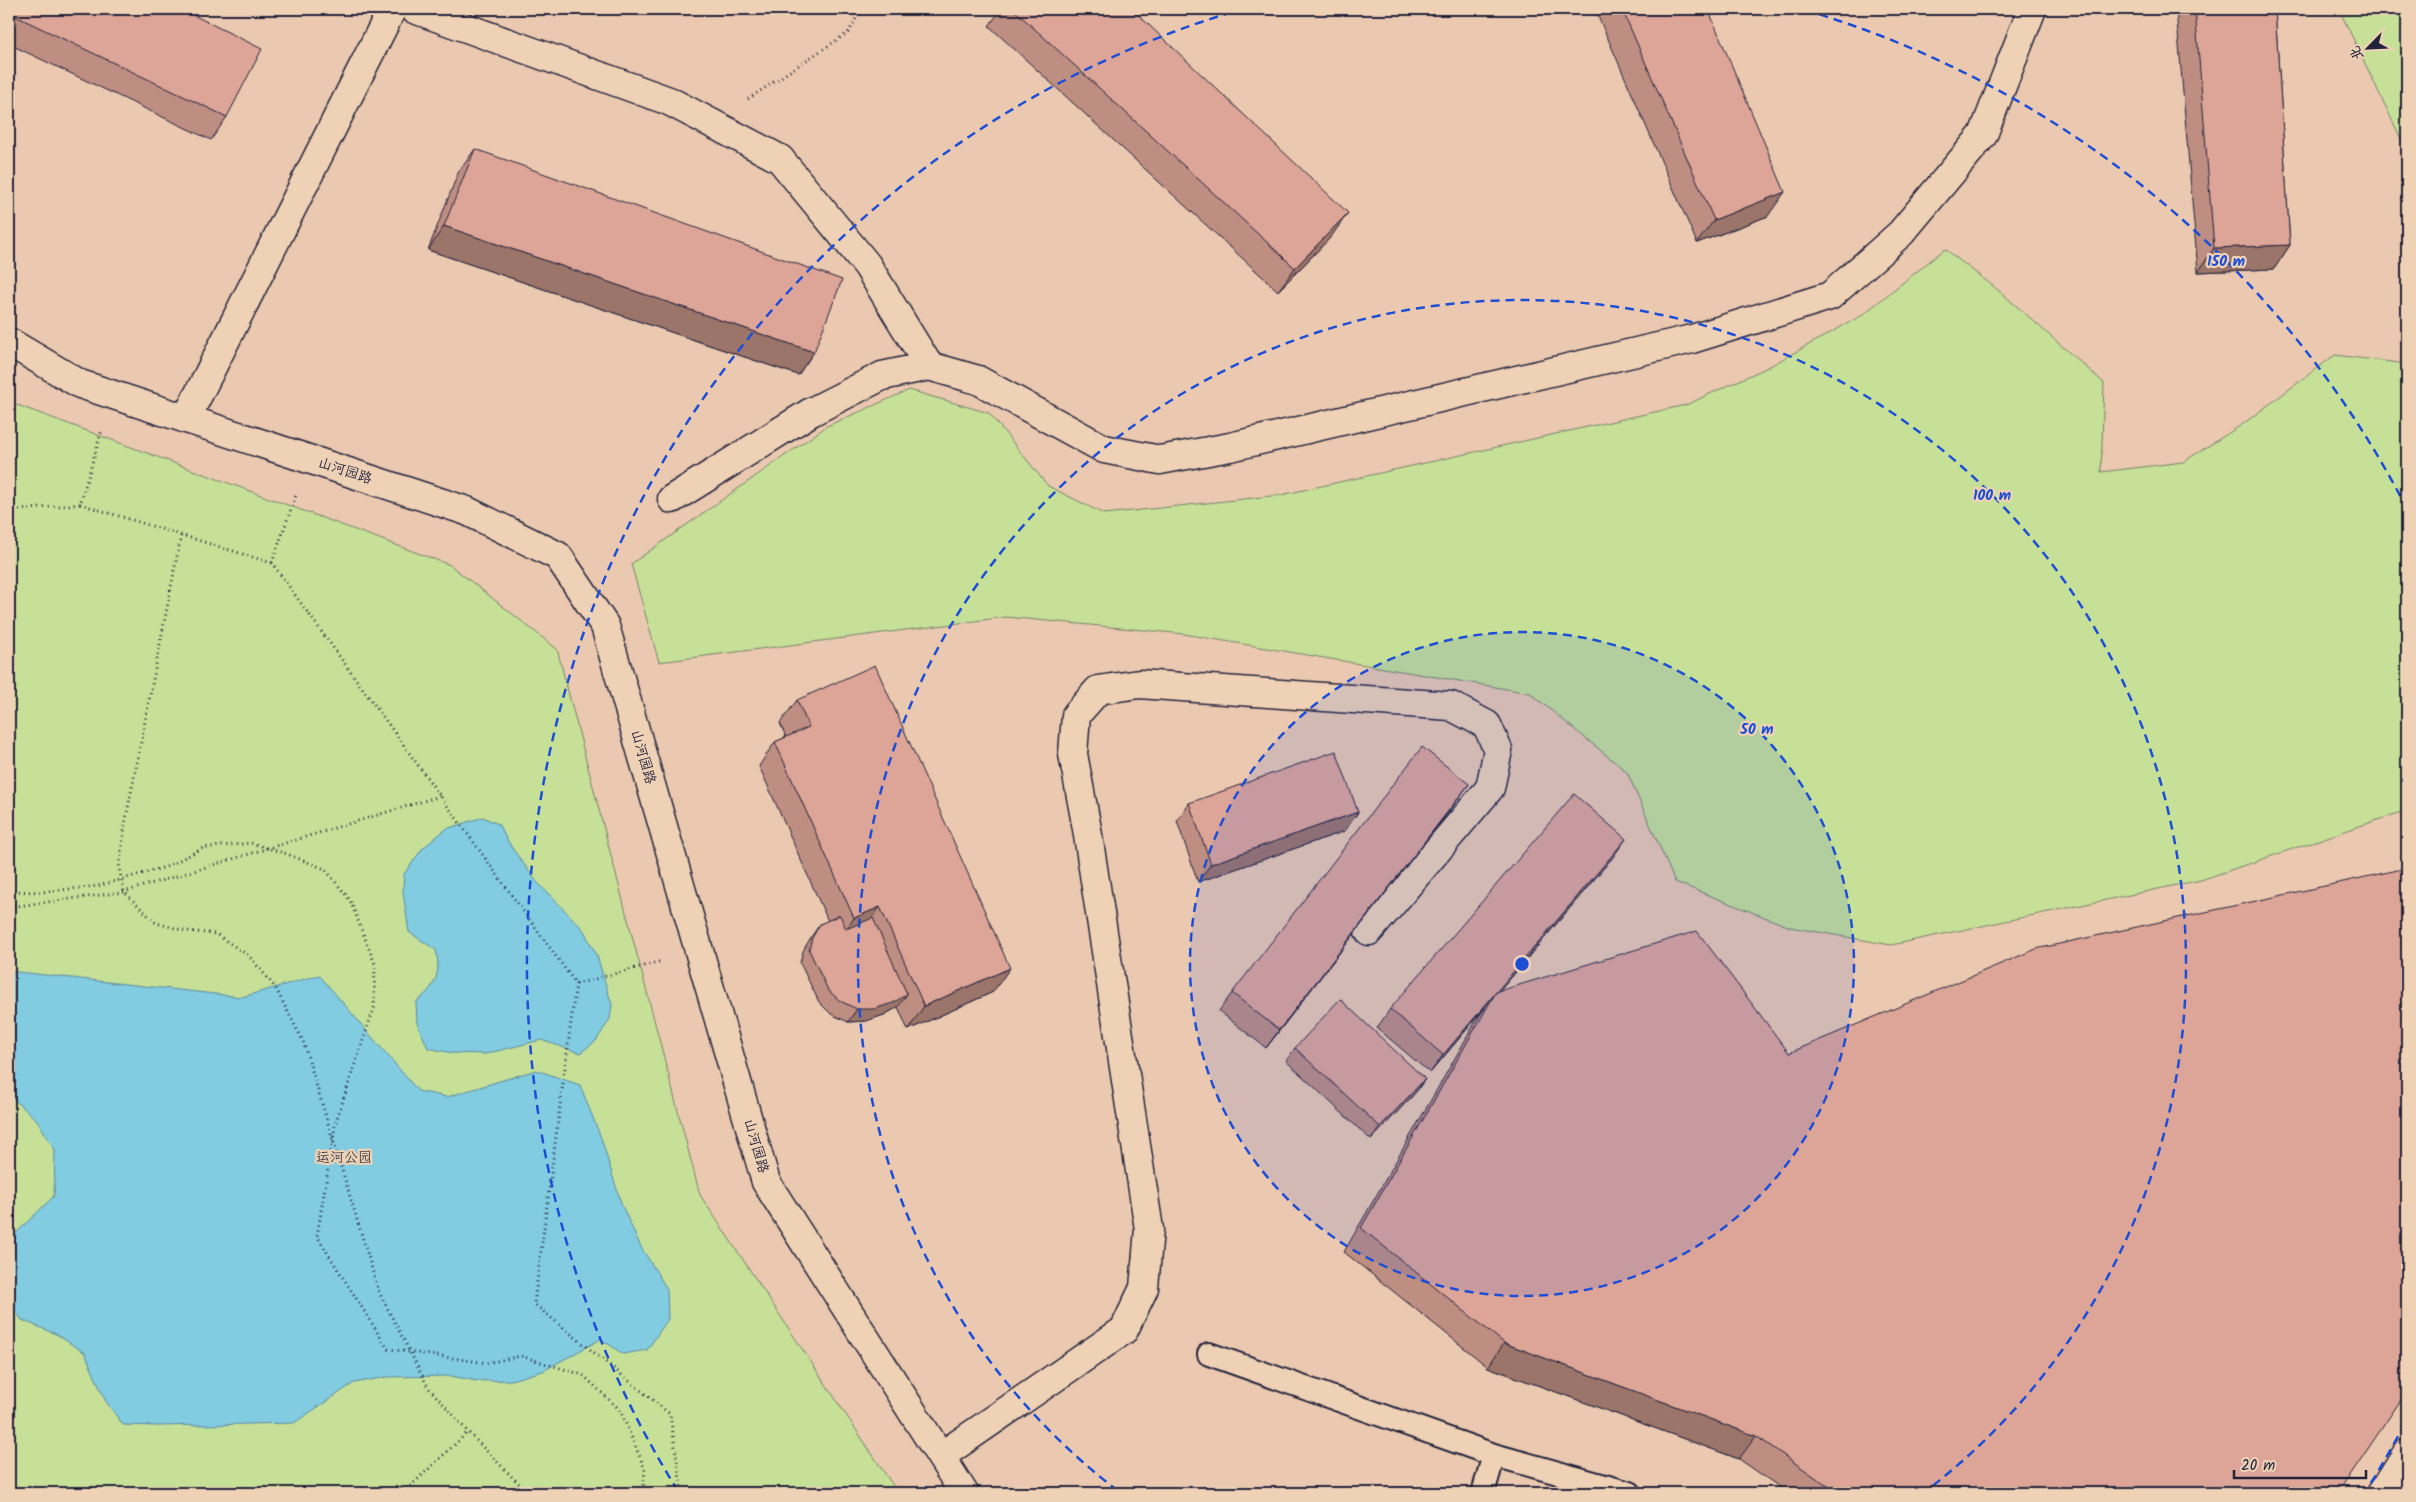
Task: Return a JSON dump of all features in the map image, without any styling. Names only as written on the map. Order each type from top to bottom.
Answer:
[{"type":"street","points":[[186,419],[392,9]]},
{"type":"street","points":[[414,9],[669,100],[780,160],[867,265],[929,366]]},
{"type":"street","points":[[672,499],[811,412],[882,376],[929,366],[978,380],[1104,449],[1160,460],[1230,447],[1692,339],[1830,296],[1901,233],[1983,136],[2032,9]]},
{"type":"street","name":"山河园路","points":[[9,342],[80,384],[467,511],[558,556],[605,626],[766,1182],[964,1493]]},
{"type":"street","points":[[941,1456],[1124,1330],[1144,1288],[1149,1229],[1087,829],[1072,754],[1076,715],[1098,690],[1139,684],[1451,706],[1487,725],[1498,750],[1490,788],[1370,931]]},
{"type":"street","points":[[2382,1493],[2407,1453]]},
{"type":"lane","points":[[1209,1354],[1494,1455],[1630,1493]]},
{"type":"lane","points":[[1483,1493],[1494,1455]]},
{"type":"path","points":[[712,123],[849,32],[861,9]]},
{"type":"path","points":[[80,504],[113,395]]},
{"type":"path","points":[[272,563],[309,460]]},
{"type":"path","points":[[9,511],[80,504],[272,563],[576,984],[534,1304],[670,1414],[682,1493]]},
{"type":"path","points":[[181,536],[125,824],[119,867],[124,892],[156,923],[186,932],[216,934],[249,956],[275,987],[303,1041],[379,1292],[428,1387],[468,1432],[528,1493]]},
{"type":"path","points":[[9,907],[124,892],[440,796]]},
{"type":"path","points":[[9,891],[41,892],[98,886],[166,867],[203,848],[252,843],[288,854],[325,869],[350,900],[375,964],[374,1008],[336,1121],[317,1236],[388,1349],[487,1363],[521,1356],[583,1375],[620,1410],[645,1469],[643,1493]]},
{"type":"path","points":[[576,984],[700,951]]},
{"type":"path","points":[[403,1493],[468,1432]]},
{"type":"green space","points":[[2339,9],[2407,9],[2407,147],[2403,143]]},
{"type":"green space","points":[[1945,249],[1998,290],[2104,383],[2101,472],[2183,462],[2243,424],[2335,355],[2407,364],[2407,810],[2201,880],[1891,945],[1790,927],[1675,882],[1627,772],[1530,693],[1184,634],[1006,617],[659,662],[631,564],[827,426],[909,390],[989,413],[1048,486],[1104,514],[1281,495],[1686,405],[1770,366],[1861,316]]},
{"type":"green space","name":"运河公园","points":[[9,402],[450,565],[557,649],[700,1195],[898,1493],[9,1493]]},
{"type":"water","points":[[483,817],[498,824],[512,848],[537,882],[583,929],[597,956],[612,1005],[610,1019],[596,1041],[580,1053],[541,1040],[485,1054],[452,1053],[428,1048],[417,1023],[416,1002],[432,985],[438,966],[436,950],[409,932],[403,892],[404,874],[423,848],[446,829]]},
{"type":"water","points":[[9,971],[242,997],[319,975],[418,1091],[447,1097],[536,1070],[580,1085],[601,1138],[622,1206],[641,1247],[667,1289],[668,1319],[647,1350],[623,1354],[601,1339],[543,1371],[511,1380],[477,1381],[451,1376],[387,1377],[354,1383],[294,1423],[123,1425],[105,1400],[85,1353],[56,1334],[22,1320],[9,1303],[9,1240],[54,1196],[55,1150],[37,1120],[9,1095]]},
{"type":"building","points":[[9,9],[181,9],[262,49],[227,117],[9,13]]},
{"type":"building","points":[[1013,9],[1132,9],[1348,213],[1295,268]]},
{"type":"building","points":[[1622,9],[1708,9],[1785,192],[1714,220]]},
{"type":"building","points":[[2195,9],[2275,9],[2290,245],[2214,248]]},
{"type":"building","points":[[475,149],[842,280],[814,352],[444,226]]},
{"type":"building","points":[[875,665],[1010,968],[924,1006],[880,907],[854,918],[775,742],[809,727],[797,700]]},
{"type":"building","points":[[1422,747],[1469,784],[1279,1030],[1232,993]]},
{"type":"building","points":[[1336,751],[1358,812],[1211,864],[1189,803]]},
{"type":"building","points":[[1574,794],[1626,839],[1443,1055],[1390,1009]]},
{"type":"building","points":[[2407,868],[2407,1391],[2338,1493],[1838,1493],[1756,1436],[1504,1343],[1361,1228],[1496,992],[1697,931],[1789,1053],[2036,949]]},
{"type":"building","points":[[840,915],[846,929],[873,918],[907,994],[893,1003],[874,1009],[857,1009],[840,1001],[828,990],[809,950],[812,938],[820,924]]},
{"type":"building","points":[[1340,999],[1425,1079],[1380,1127],[1295,1048]]}]
